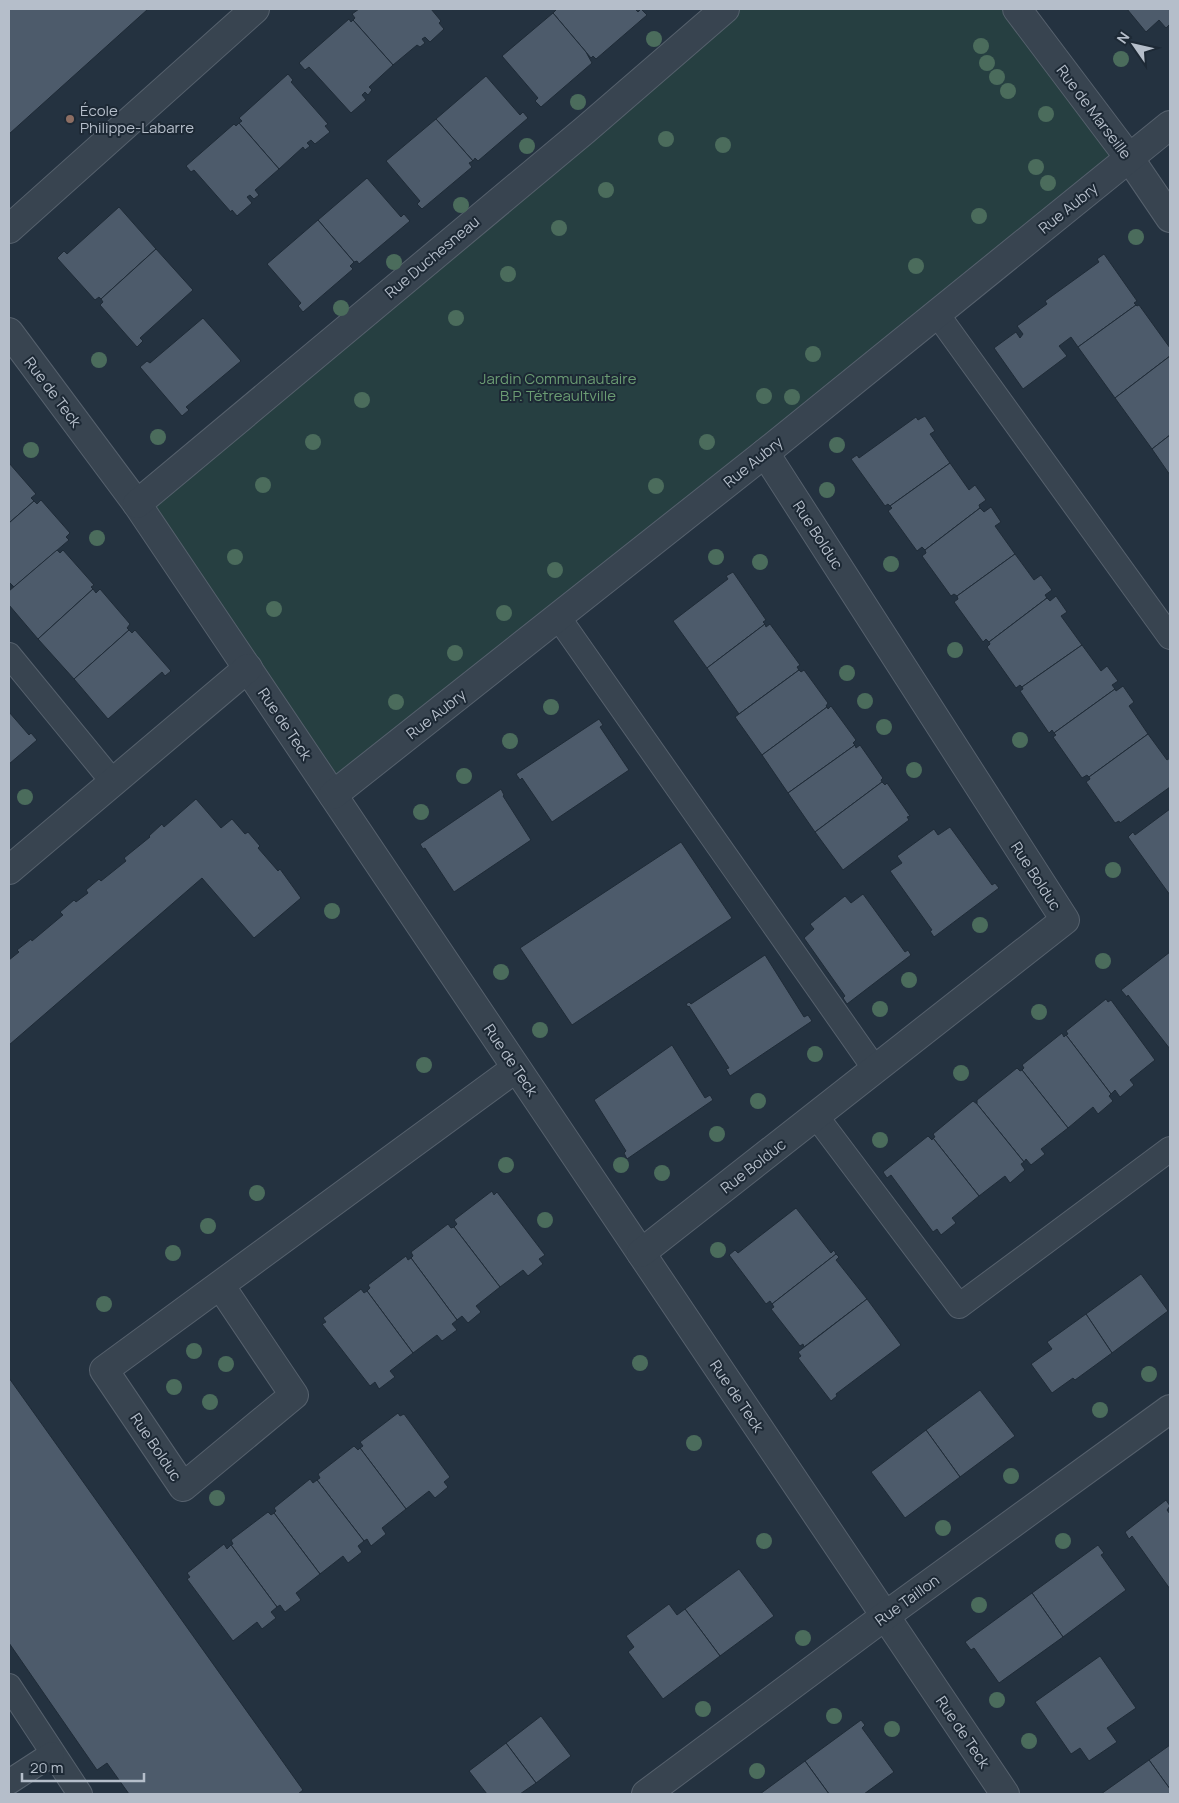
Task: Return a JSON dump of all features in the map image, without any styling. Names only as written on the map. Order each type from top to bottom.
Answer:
[{"type":"street","points":[[9,229],[255,9]]},
{"type":"street","name":"Rue Duchesneau","points":[[137,504],[585,130],[725,9]]},
{"type":"street","name":"Rue de Marseille","points":[[1017,9],[1130,159],[1170,218]]},
{"type":"street","name":"Rue Aubry","points":[[333,795],[765,453],[1170,125]]},
{"type":"street","name":"Rue de Teck","points":[[9,332],[137,504],[1005,1794]]},
{"type":"street","name":"Rue Bolduc","points":[[641,1253],[1065,920],[765,453]]},
{"type":"street","points":[[9,870],[248,668]]},
{"type":"street","name":"Rue Bolduc","points":[[220,1285],[294,1394],[183,1487],[104,1370],[516,1068]]},
{"type":"street","name":"Rue Taillon","points":[[646,1794],[885,1616],[1170,1409]]},
{"type":"lane","points":[[937,314],[1170,637]]},
{"type":"lane","points":[[558,617],[875,1070]]},
{"type":"lane","points":[[9,655],[113,782]]},
{"type":"lane","points":[[816,1116],[959,1306],[1170,1149]]},
{"type":"lane","points":[[9,1686],[80,1794]]},
{"type":"lane","points":[[9,1782],[52,1754]]},
{"type":"green space","name":"Jardin Communautaire B.P. Tétreaultville","points":[[725,9],[1017,9],[1130,159],[333,795],[137,504]]},
{"type":"building","points":[[9,9],[148,9],[9,134]]},
{"type":"building","points":[[359,9],[431,9],[441,21],[439,23],[444,29],[430,42],[425,37],[422,39],[425,43],[420,47],[417,45],[393,65],[353,20],[355,18],[352,14]]},
{"type":"building","points":[[557,9],[635,9],[638,12],[641,9],[647,15],[596,59],[593,56],[591,58],[553,13]]},
{"type":"building","points":[[1127,9],[1170,9],[1170,24],[1166,28],[1159,20],[1146,32]]},
{"type":"building","points":[[553,13],[586,52],[592,63],[541,107],[535,101],[538,98],[502,56]]},
{"type":"building","points":[[349,19],[351,22],[353,20],[393,65],[369,87],[372,90],[368,95],[365,92],[362,95],[366,100],[351,113],[309,67],[305,70],[299,63]]},
{"type":"building","points":[[288,74],[293,80],[291,82],[328,124],[325,126],[330,132],[315,144],[311,140],[307,143],[310,146],[305,150],[303,147],[279,169],[239,123],[242,121],[239,118]]},
{"type":"building","points":[[486,76],[520,115],[523,112],[528,118],[478,161],[475,158],[473,161],[436,119]]},
{"type":"building","points":[[436,119],[473,161],[469,163],[472,167],[422,209],[417,204],[420,201],[386,161]]},
{"type":"building","points":[[239,123],[279,169],[255,190],[259,195],[254,199],[250,195],[247,197],[252,203],[237,216],[232,210],[231,212],[194,170],[191,172],[186,166],[234,124],[236,126]]},
{"type":"building","points":[[367,178],[401,217],[404,214],[410,221],[359,264],[357,261],[354,262],[318,220]]},
{"type":"building","points":[[119,207],[156,249],[101,299],[99,297],[95,300],[57,258],[64,251],[67,254]]},
{"type":"building","points":[[318,220],[354,262],[350,266],[353,269],[303,312],[298,306],[301,303],[267,264]]},
{"type":"building","points":[[156,249],[193,290],[140,338],[143,341],[137,347],[100,305],[103,302],[101,299]]},
{"type":"building","points":[[1104,254],[1137,301],[1134,303],[1136,305],[1078,347],[1071,337],[1059,346],[1067,356],[1023,389],[994,348],[1016,332],[1020,338],[1023,334],[1017,326],[1047,304],[1045,301],[1099,262],[1097,259]]},
{"type":"building","points":[[1136,305],[1139,305],[1170,348],[1170,356],[1115,398],[1078,347]]},
{"type":"building","points":[[203,318],[241,361],[186,407],[189,410],[182,416],[140,367],[147,361],[150,363]]},
{"type":"building","points":[[1170,356],[1170,435],[1152,449],[1115,398]]},
{"type":"building","points":[[925,416],[935,431],[930,434],[950,463],[890,506],[888,504],[885,506],[851,459],[857,455],[859,458],[916,417],[918,420]]},
{"type":"building","points":[[1170,435],[1170,475],[1152,449]]},
{"type":"building","points":[[9,463],[36,494],[31,498],[34,501],[9,523]]},
{"type":"building","points":[[950,463],[969,490],[975,485],[986,500],[979,505],[980,508],[925,550],[922,547],[917,551],[888,511],[892,508],[890,506]]},
{"type":"building","points":[[41,500],[70,533],[66,537],[69,540],[14,587],[9,582],[9,523],[34,501],[37,504]]},
{"type":"building","points":[[991,507],[1001,522],[995,526],[1015,554],[957,596],[954,594],[951,596],[922,556],[926,553],[925,550],[980,508],[984,512]]},
{"type":"building","points":[[57,550],[60,553],[63,550],[94,585],[91,587],[93,589],[38,639],[9,605],[9,591]]},
{"type":"building","points":[[1015,554],[1034,580],[1041,575],[1052,590],[1045,595],[1047,598],[989,642],[986,639],[983,642],[954,602],[958,599],[957,596]]},
{"type":"building","points":[[733,572],[766,620],[763,622],[765,624],[707,668],[673,621],[728,579],[726,576]]},
{"type":"building","points":[[93,589],[96,593],[100,589],[130,624],[127,628],[129,630],[74,679],[38,639]]},
{"type":"building","points":[[1056,596],[1067,612],[1061,616],[1082,645],[1022,687],[1020,685],[1016,688],[987,647],[990,644],[989,642],[1047,598],[1050,601]]},
{"type":"building","points":[[765,624],[766,627],[770,624],[800,665],[797,667],[799,670],[739,714],[707,668]]},
{"type":"building","points":[[129,630],[132,633],[135,630],[171,671],[165,676],[162,672],[108,719],[74,679]]},
{"type":"building","points":[[1082,645],[1101,671],[1107,666],[1118,681],[1112,685],[1115,689],[1054,733],[1052,730],[1049,733],[1020,691],[1023,689],[1022,687]]},
{"type":"building","points":[[799,670],[801,672],[804,670],[828,703],[827,707],[762,755],[735,717]]},
{"type":"building","points":[[1123,686],[1134,702],[1129,706],[1148,734],[1089,777],[1087,775],[1082,778],[1053,737],[1056,735],[1054,733],[1115,689],[1116,691]]},
{"type":"building","points":[[831,706],[856,740],[853,743],[855,745],[788,793],[762,755],[827,707],[828,709]]},
{"type":"building","points":[[9,712],[29,735],[31,733],[37,740],[9,764]]},
{"type":"building","points":[[599,719],[603,725],[600,727],[629,770],[552,822],[522,778],[520,780],[516,774]]},
{"type":"building","points":[[1148,734],[1167,760],[1170,758],[1170,787],[1120,823],[1119,821],[1115,823],[1086,782],[1090,779],[1089,777]]},
{"type":"building","points":[[855,745],[856,748],[860,745],[883,778],[882,782],[815,832],[788,793]]},
{"type":"building","points":[[882,782],[885,785],[887,783],[910,816],[907,817],[909,820],[843,870],[815,832]]},
{"type":"building","points":[[501,789],[503,796],[531,840],[454,892],[425,848],[423,849],[420,844]]},
{"type":"building","points":[[196,799],[221,828],[232,819],[245,834],[248,832],[260,846],[258,848],[278,871],[280,869],[301,898],[254,938],[202,878],[9,1045],[9,960],[19,952],[17,950],[31,939],[32,941],[63,915],[60,912],[74,900],[76,902],[88,893],[86,890],[99,879],[101,881],[126,861],[124,858],[150,837],[162,824],[164,827]]},
{"type":"building","points":[[1170,809],[1170,895],[1128,837],[1133,832],[1135,835]]},
{"type":"building","points":[[950,827],[992,885],[995,883],[999,888],[934,937],[930,931],[932,930],[890,871],[902,863],[897,856],[934,829],[938,835]]},
{"type":"building","points":[[681,842],[732,918],[572,1025],[520,948]]},
{"type":"building","points":[[863,894],[905,952],[908,950],[911,955],[847,1004],[843,998],[845,996],[804,938],[814,929],[810,924],[845,896],[851,903]]},
{"type":"building","points":[[1170,952],[1170,1049],[1128,995],[1127,997],[1121,990]]},
{"type":"building","points":[[765,955],[804,1017],[808,1015],[812,1021],[730,1076],[726,1069],[729,1068],[686,1004],[689,1002],[691,1004]]},
{"type":"building","points":[[1106,999],[1108,1002],[1111,1000],[1155,1060],[1130,1080],[1134,1085],[1120,1097],[1115,1090],[1111,1094],[1066,1035],[1068,1034],[1066,1031]]},
{"type":"building","points":[[1062,1033],[1064,1037],[1066,1035],[1111,1094],[1109,1096],[1113,1101],[1098,1114],[1093,1107],[1068,1128],[1022,1070],[1024,1068],[1022,1065]]},
{"type":"building","points":[[672,1045],[705,1098],[710,1095],[713,1100],[627,1159],[624,1153],[626,1151],[594,1100]]},
{"type":"building","points":[[1017,1068],[1020,1071],[1022,1070],[1068,1128],[1041,1149],[1045,1154],[1031,1165],[1026,1159],[1024,1162],[977,1104],[977,1100]]},
{"type":"building","points":[[973,1101],[1024,1162],[1021,1164],[1025,1170],[1010,1183],[1005,1176],[979,1196],[933,1138],[935,1137],[933,1134]]},
{"type":"building","points":[[928,1136],[932,1140],[933,1138],[979,1196],[952,1218],[956,1223],[941,1235],[937,1229],[933,1232],[891,1175],[887,1178],[883,1172]]},
{"type":"building","points":[[492,1191],[494,1195],[497,1192],[545,1255],[539,1259],[543,1264],[528,1276],[523,1270],[500,1287],[454,1227],[457,1224],[454,1220]]},
{"type":"building","points":[[796,1208],[831,1253],[834,1250],[836,1254],[772,1304],[770,1301],[766,1304],[729,1255],[735,1250],[738,1253]]},
{"type":"building","points":[[448,1224],[451,1228],[454,1227],[500,1287],[476,1306],[481,1312],[468,1323],[462,1316],[457,1320],[411,1258],[413,1256],[411,1252]]},
{"type":"building","points":[[836,1254],[839,1257],[836,1260],[867,1299],[804,1347],[803,1344],[800,1346],[771,1309],[774,1307],[772,1304]]},
{"type":"building","points":[[406,1256],[408,1260],[411,1258],[457,1320],[452,1324],[457,1330],[442,1341],[437,1335],[413,1353],[367,1291],[370,1288],[368,1285]]},
{"type":"building","points":[[1141,1274],[1168,1311],[1112,1353],[1086,1314]]},
{"type":"building","points":[[361,1289],[364,1293],[367,1291],[413,1353],[390,1371],[395,1377],[379,1389],[375,1382],[370,1386],[322,1324],[326,1322],[323,1318]]},
{"type":"building","points":[[867,1299],[901,1345],[836,1394],[837,1396],[831,1401],[798,1358],[801,1356],[798,1352]]},
{"type":"building","points":[[1086,1314],[1112,1353],[1075,1380],[1073,1378],[1052,1393],[1031,1364],[1052,1349],[1047,1342]]},
{"type":"building","points":[[9,1378],[303,1790],[298,1794],[129,1794],[107,1763],[97,1770],[9,1643]]},
{"type":"building","points":[[980,1390],[1015,1436],[960,1477],[926,1430]]},
{"type":"building","points":[[398,1413],[400,1416],[404,1414],[450,1477],[444,1482],[448,1487],[435,1498],[429,1491],[406,1509],[360,1448],[363,1446],[360,1442]]},
{"type":"building","points":[[926,1430],[960,1477],[905,1518],[871,1472]]},
{"type":"building","points":[[354,1446],[358,1450],[360,1448],[406,1509],[382,1528],[386,1534],[371,1546],[367,1539],[364,1541],[317,1480],[320,1478],[318,1474]]},
{"type":"building","points":[[310,1479],[313,1483],[317,1480],[364,1541],[358,1546],[362,1552],[348,1563],[343,1556],[320,1574],[274,1513],[276,1511],[274,1508]]},
{"type":"building","points":[[1166,1500],[1170,1506],[1167,1510],[1170,1514],[1170,1589],[1132,1536],[1129,1539],[1125,1532]]},
{"type":"building","points":[[268,1512],[271,1515],[274,1513],[320,1574],[296,1593],[301,1600],[285,1612],[280,1605],[277,1607],[231,1545],[233,1544],[231,1540]]},
{"type":"building","points":[[224,1544],[227,1549],[231,1545],[277,1607],[271,1612],[276,1618],[262,1629],[257,1622],[233,1641],[187,1579],[190,1577],[187,1573]]},
{"type":"building","points":[[1098,1545],[1104,1553],[1101,1555],[1126,1590],[1063,1637],[1032,1593]]},
{"type":"building","points":[[739,1569],[774,1616],[720,1656],[685,1609]]},
{"type":"building","points":[[1032,1593],[1063,1637],[999,1683],[974,1648],[971,1650],[965,1642]]},
{"type":"building","points":[[669,1604],[677,1615],[685,1609],[720,1656],[663,1699],[628,1652],[634,1647],[626,1636]]},
{"type":"building","points":[[1100,1656],[1136,1708],[1107,1728],[1117,1742],[1089,1761],[1080,1748],[1071,1754],[1035,1702]]},
{"type":"building","points":[[541,1716],[571,1756],[536,1783],[506,1743]]},
{"type":"building","points":[[861,1720],[865,1725],[862,1728],[894,1772],[864,1794],[829,1794],[805,1761]]},
{"type":"building","points":[[506,1743],[536,1783],[520,1794],[487,1794],[469,1771]]},
{"type":"building","points":[[1170,1745],[1170,1789],[1149,1760]]},
{"type":"building","points":[[1149,1760],[1170,1789],[1170,1794],[1101,1794]]},
{"type":"building","points":[[805,1761],[829,1794],[760,1794]]},
{"type":"place","name":"École Philippe-Labarre","points":[[70,119]]}]
